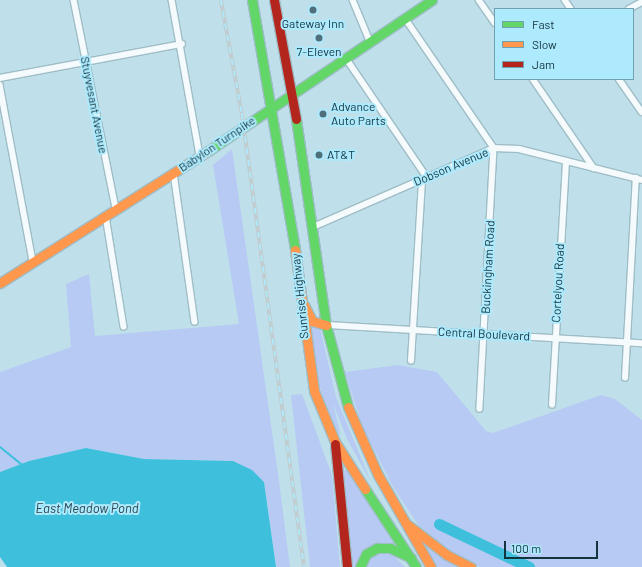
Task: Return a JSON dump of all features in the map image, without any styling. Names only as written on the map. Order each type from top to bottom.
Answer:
[{"type":"main road","name":"Sunrise Highway","points":[[252,0],[271,107],[314,391],[335,442],[414,563]]},
{"type":"main road","name":"Sunrise Highway","points":[[274,0],[291,92],[326,325],[348,408],[403,521],[431,567]]},
{"type":"main road","name":"Babylon Turnpike","points":[[0,283],[200,156],[291,92],[346,58],[432,0]]},
{"type":"main road","points":[[299,292],[312,321],[326,325]]},
{"type":"main road","points":[[335,442],[347,567]]},
{"type":"main road","points":[[403,521],[447,555],[471,567]]},
{"type":"main road","points":[[360,567],[366,554],[377,548],[390,548],[414,563]]},
{"type":"street","name":"Stuyvesant Avenue","points":[[74,0],[85,62],[116,210]]},
{"type":"street","points":[[172,0],[182,44],[200,156]]},
{"type":"street","points":[[353,0],[370,41]]},
{"type":"street","points":[[479,0],[494,22]]},
{"type":"street","points":[[631,8],[642,2]]},
{"type":"street","points":[[405,18],[494,148]]},
{"type":"street","points":[[0,78],[182,44]]},
{"type":"street","points":[[346,58],[424,178],[411,361]]},
{"type":"street","points":[[534,80],[594,168]]},
{"type":"street","points":[[620,80],[642,112]]},
{"type":"street","points":[[0,85],[33,262]]},
{"type":"street","name":"Dobson Avenue","points":[[312,227],[494,148],[519,149],[566,162],[639,179]]},
{"type":"street","name":"Buckingham Road","points":[[480,409],[494,148]]},
{"type":"street","name":"Cortelyou Road","points":[[552,405],[566,162]]},
{"type":"street","points":[[174,173],[195,322]]},
{"type":"street","points":[[625,378],[626,342],[639,179]]},
{"type":"street","points":[[106,216],[124,327]]},
{"type":"street","name":"Central Boulevard","points":[[326,325],[642,343]]},
{"type":"shaded area","points":[[232,149],[290,567],[276,567],[264,482],[233,461],[144,459],[86,448],[29,461],[0,472],[0,372],[71,347],[66,284],[89,274],[95,336],[239,324],[213,165]]},
{"type":"shaded area","points":[[311,324],[320,328],[336,397],[371,482],[347,439],[333,403],[341,437],[332,424],[315,373],[307,325]]},
{"type":"shaded area","points":[[398,365],[437,372],[486,431],[493,433],[601,395],[615,399],[642,420],[642,567],[480,567],[448,551],[418,525],[393,487],[362,426],[345,372]]},
{"type":"shaded area","points":[[302,394],[332,475],[340,567],[310,567],[291,395]]},
{"type":"shaded area","points":[[347,470],[394,544],[371,545],[355,567],[350,567],[341,471]]},
{"type":"shaded area","points":[[425,546],[464,567],[436,567]]},
{"type":"shaded area","points":[[389,551],[405,567],[363,567],[369,554]]},
{"type":"water","name":"East Meadow Pond","points":[[86,448],[144,459],[233,461],[252,470],[264,482],[276,567],[7,567],[0,557],[0,472],[29,461]]},
{"type":"waterway","points":[[0,447],[22,465]]},
{"type":"waterway","points":[[439,524],[529,567]]},
{"type":"railway","points":[[221,0],[242,113],[304,567]]},
{"type":"traffic: fast","points":[[252,0],[295,250]]},
{"type":"traffic: fast","points":[[208,151],[432,0]]},
{"type":"traffic: fast","points":[[296,119],[326,325],[348,407]]},
{"type":"traffic: fast","points":[[365,489],[416,567]]},
{"type":"traffic: fast","points":[[360,567],[366,554],[377,548],[390,548],[411,558]]},
{"type":"traffic: slow","points":[[0,283],[208,151]]},
{"type":"traffic: slow","points":[[295,250],[314,391],[335,442],[365,489]]},
{"type":"traffic: slow","points":[[304,305],[312,321],[326,325]]},
{"type":"traffic: slow","points":[[348,407],[378,475],[431,567]]},
{"type":"traffic: slow","points":[[408,525],[447,555],[471,567]]},
{"type":"traffic: jam","points":[[274,0],[296,119]]},
{"type":"traffic: jam","points":[[335,444],[347,567]]},
{"type":"place","name":"Gateway Inn","points":[[313,10]]},
{"type":"place","name":"7-Eleven","points":[[319,38]]},
{"type":"place","name":"Advance Auto Parts","points":[[323,114]]},
{"type":"place","name":"AT&T","points":[[319,155]]}]
